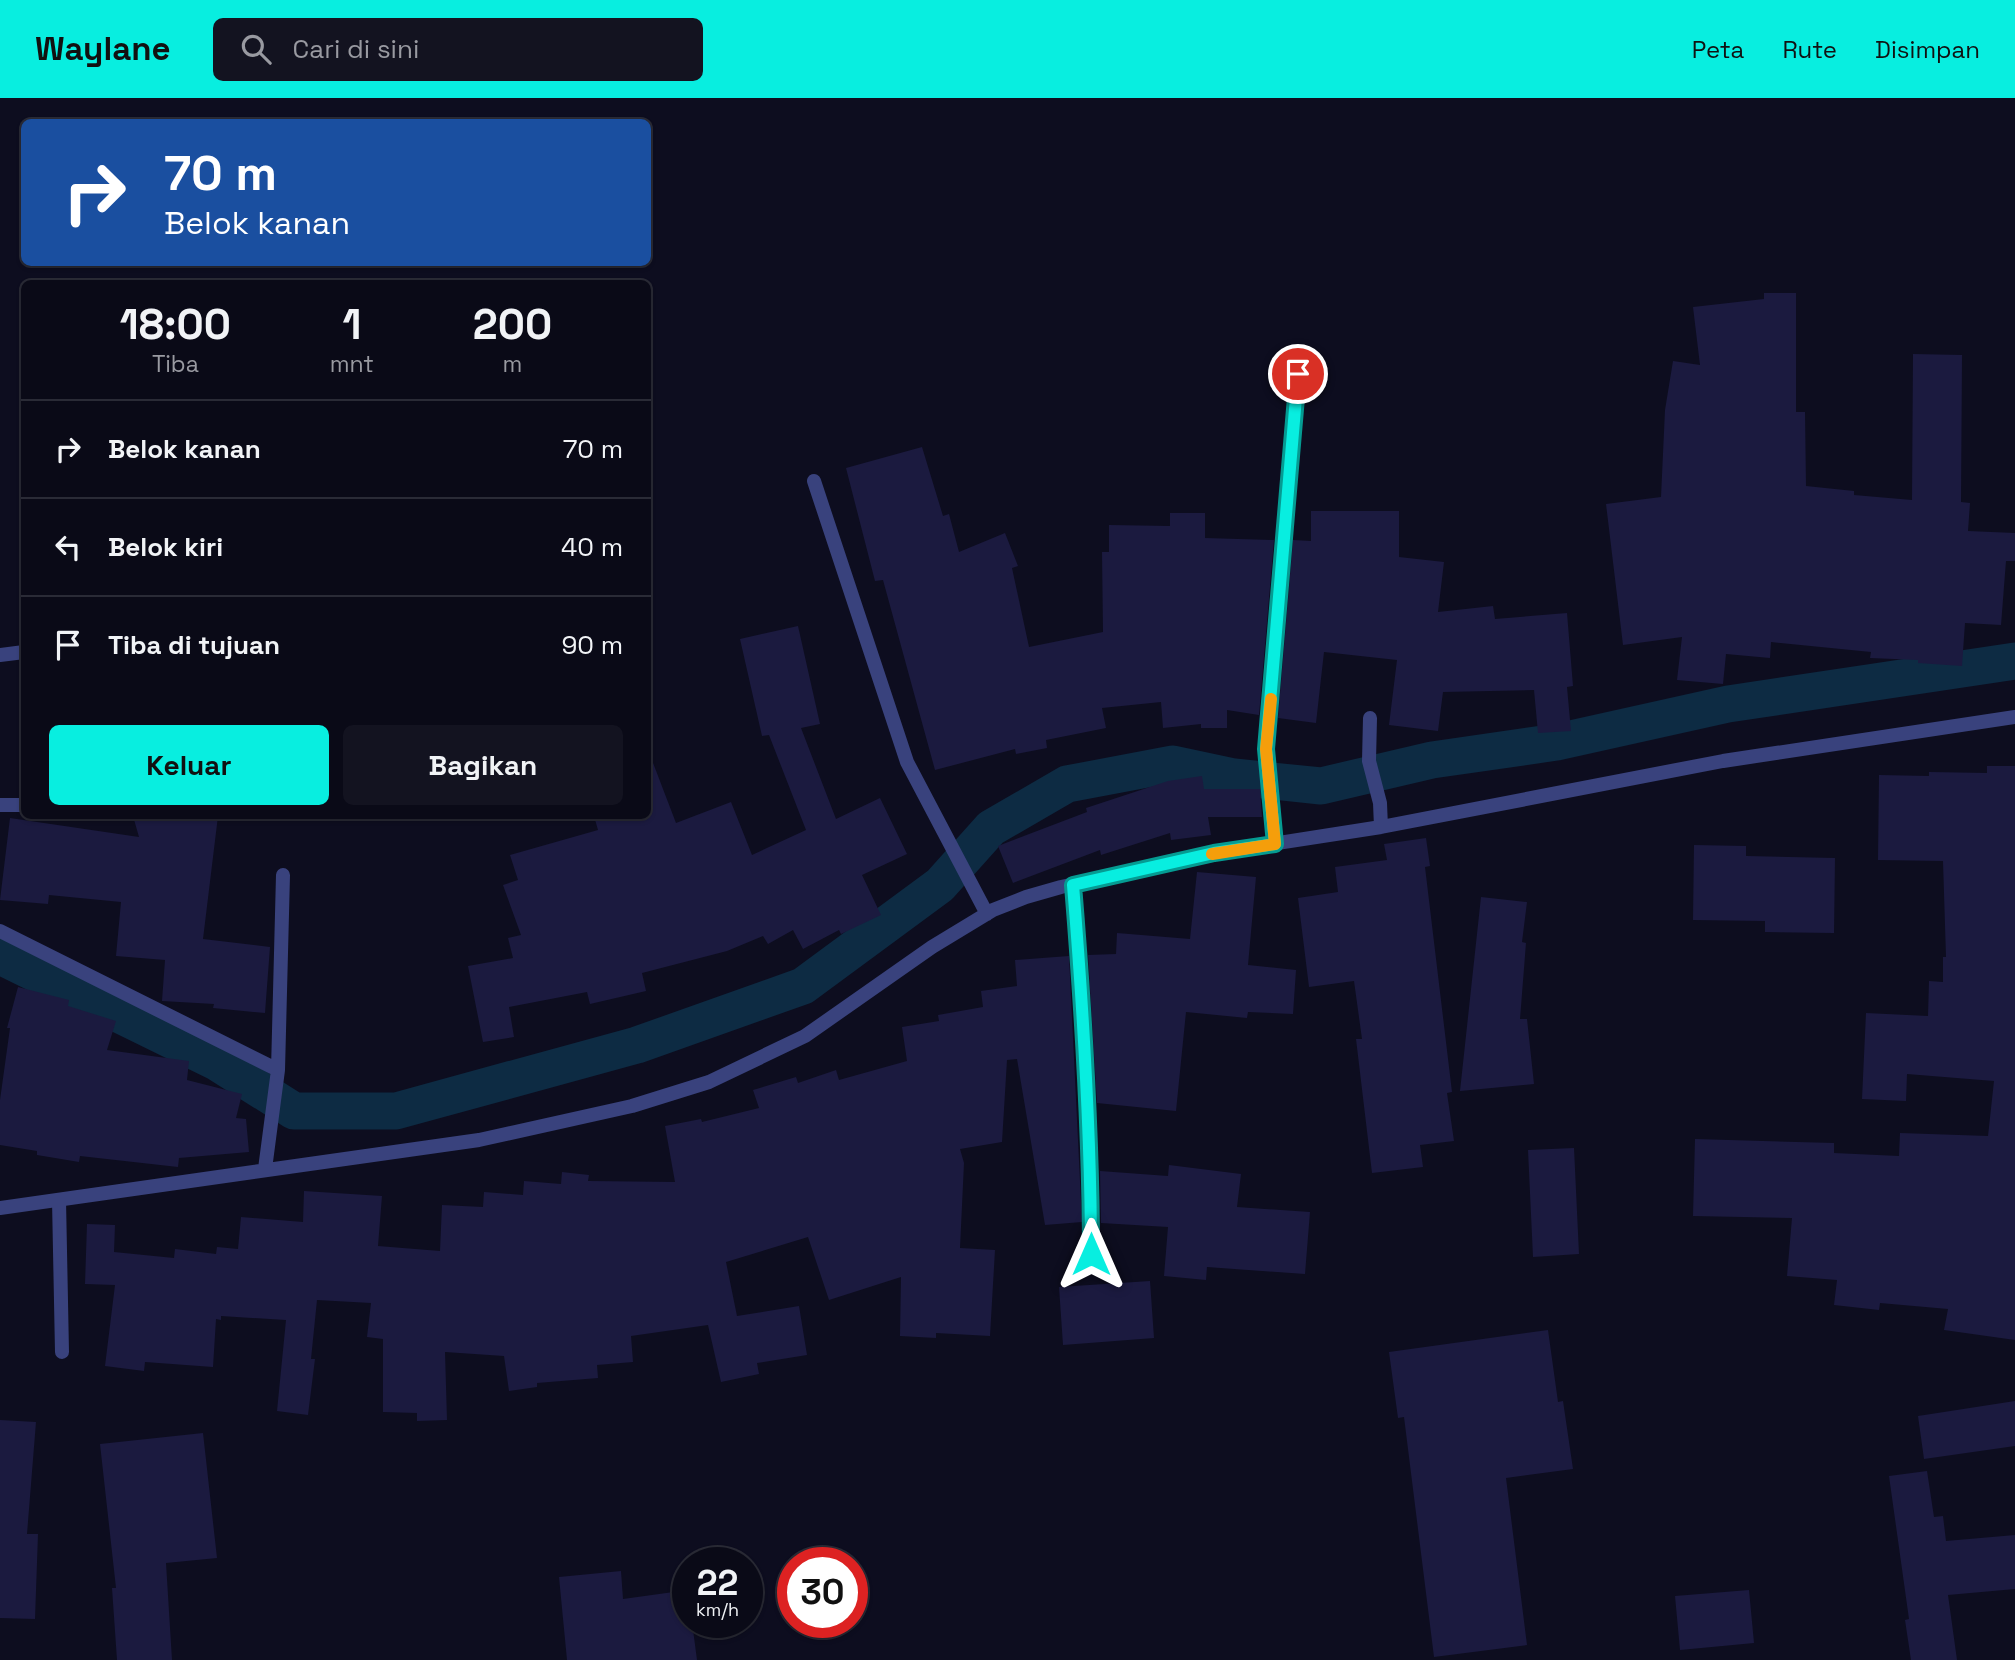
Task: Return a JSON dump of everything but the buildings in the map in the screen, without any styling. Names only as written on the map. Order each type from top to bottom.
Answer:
[{"type":"street","points":[[1275,844],[1272,790],[1267,762],[1298,374]]},
{"type":"street","points":[[814,481],[907,762],[987,914]]},
{"type":"street","points":[[0,655],[21,652]]},
{"type":"street","points":[[0,1208],[479,1140],[632,1106],[709,1082],[805,1036],[932,947],[987,914],[1026,897],[1073,885],[1214,853],[1381,827],[1723,761],[2015,717]]},
{"type":"street","points":[[1370,718],[1369,761],[1380,803],[1381,827]]},
{"type":"street","points":[[0,805],[21,805]]},
{"type":"street","points":[[265,1170],[277,1077],[283,875]]},
{"type":"street","points":[[1073,885],[1085,1027],[1091,1164],[1091,1254]]},
{"type":"street","points":[[0,931],[277,1077]]},
{"type":"street","points":[[59,1200],[62,1352]]},
{"type":"waterway","points":[[0,956],[218,1063],[294,1111],[396,1111],[637,1045],[803,986],[940,885],[991,828],[1067,784],[1173,764],[1234,777],[1321,786],[1432,760],[1557,742],[1728,704],[2015,661]]},
{"type":"slow traffic","points":[[1212,854],[1275,844],[1272,790],[1266,749],[1271,699]]},
{"type":"route","points":[[1091,1254],[1091,1164],[1084,1013],[1073,885],[1214,853],[1275,844],[1272,790],[1266,749],[1298,374]]}]
